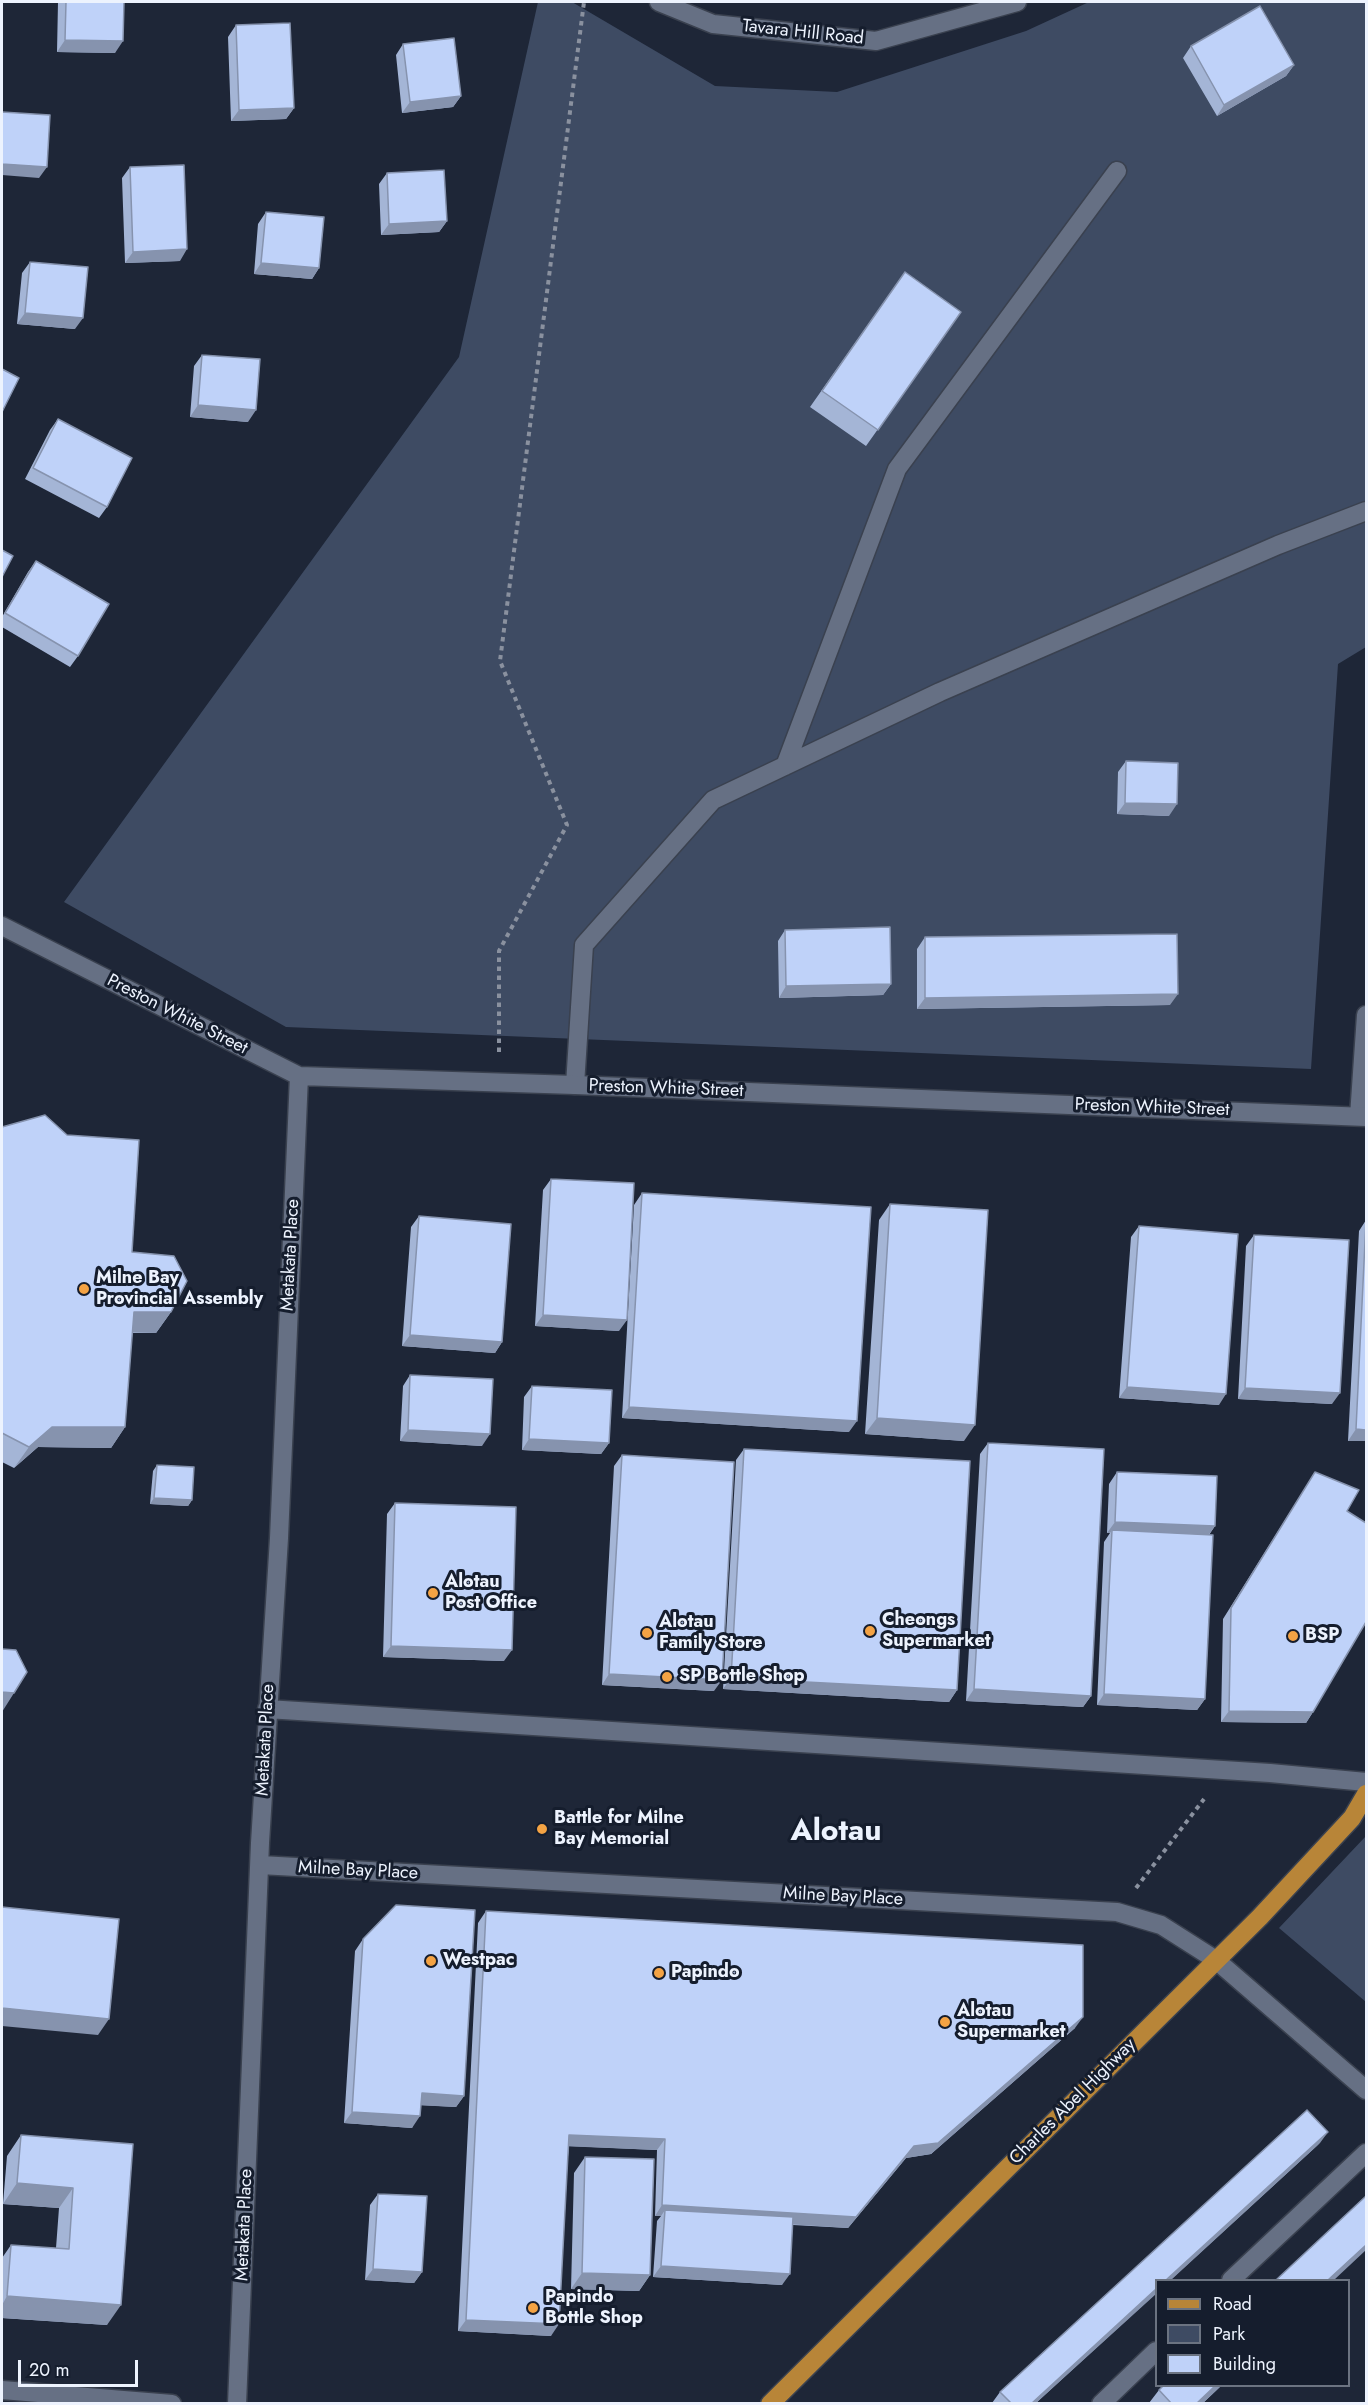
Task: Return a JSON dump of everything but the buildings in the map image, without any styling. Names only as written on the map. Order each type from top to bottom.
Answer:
[{"type":"main road","name":"Charles Abel Highway","points":[[770,2403],[1260,1917],[1352,1818],[1366,1794]]},
{"type":"street","name":"Tavara Hill Road","points":[[659,2],[713,24],[876,41],[1017,2]]},
{"type":"street","points":[[785,766],[897,469],[1118,171]]},
{"type":"street","points":[[575,1085],[584,945],[713,800],[940,692],[1278,545],[1366,511]]},
{"type":"street","name":"Preston White Street","points":[[2,926],[299,1076],[1363,1117]]},
{"type":"street","points":[[1363,1117],[1366,1015]]},
{"type":"street","name":"Metakata Place","points":[[237,2403],[267,1709],[280,1526],[299,1076]]},
{"type":"street","points":[[267,1709],[1226,1770],[1366,1782]]},
{"type":"street","name":"Milne Bay Place","points":[[260,1865],[1117,1912],[1161,1925],[1216,1960],[1366,2090]]},
{"type":"street","points":[[1232,2279],[1366,2153]]},
{"type":"street","points":[[1101,2403],[1155,2352]]},
{"type":"street","points":[[2,2390],[172,2403]]},
{"type":"path","points":[[499,1083],[499,951],[567,825],[500,661],[584,2]]},
{"type":"path","points":[[1117,1912],[1226,1770]]},
{"type":"green space","points":[[538,2],[572,2],[715,86],[837,92],[1026,31],[1089,2],[1366,2],[1366,647],[1338,664],[1311,1069],[286,1027],[64,902],[459,357]]},
{"type":"green space","points":[[1366,1836],[1366,2002],[1279,1928]]},
{"type":"place","name":"Milne Bay Provincial Assembly","points":[[84,1289]]},
{"type":"place","name":"Alotau Post Office","points":[[433,1593]]},
{"type":"place","name":"Cheongs Supermarket","points":[[870,1631]]},
{"type":"place","name":"Alotau Family Store","points":[[647,1633]]},
{"type":"place","name":"BSP","points":[[1293,1636]]},
{"type":"place","name":"SP Bottle Shop","points":[[667,1677]]},
{"type":"place","name":"Battle for Milne Bay Memorial","points":[[542,1829]]},
{"type":"place","name":"Westpac","points":[[431,1961]]},
{"type":"place","name":"Papindo","points":[[659,1973]]},
{"type":"place","name":"Alotau Supermarket","points":[[945,2022]]},
{"type":"place","name":"Papindo Bottle Shop","points":[[533,2308]]},
{"type":"district","name":"Alotau","points":[[836,1833]]}]
